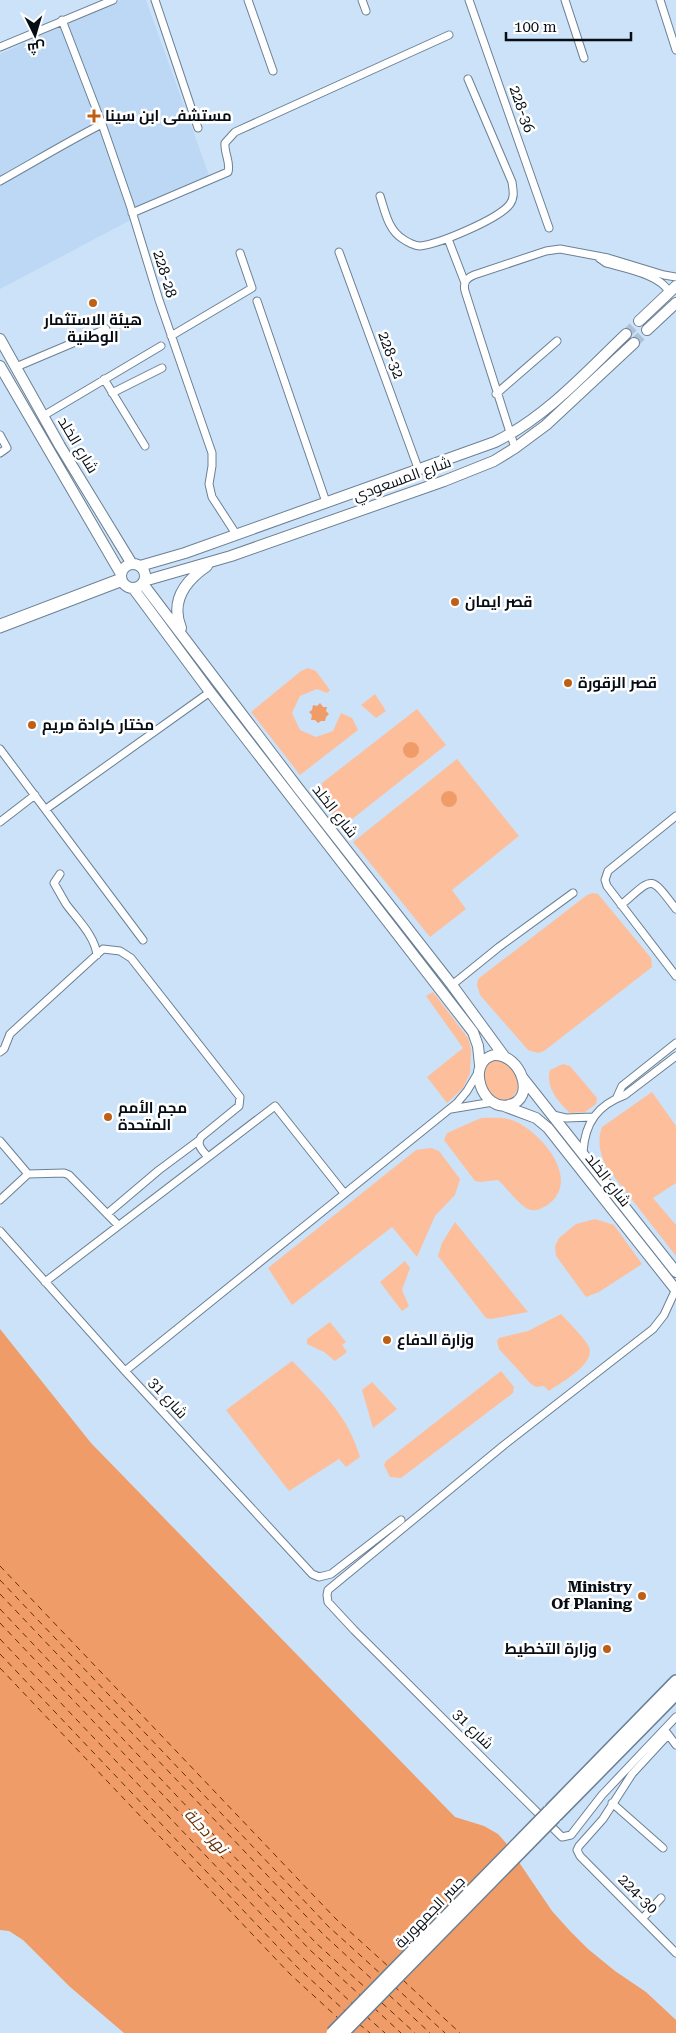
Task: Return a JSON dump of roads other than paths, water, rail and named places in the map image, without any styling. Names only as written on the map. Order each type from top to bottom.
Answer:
[{"type":"main road","points":[[639,321],[672,289]]},
{"type":"main road","points":[[647,330],[676,303]]},
{"type":"main road","name":"شارع المسعودي","points":[[136,565],[236,534],[418,468],[482,447],[509,435],[548,408],[626,334]]},
{"type":"main road","name":"شارع الخلد","points":[[0,339],[43,416],[136,565]]},
{"type":"main road","name":"شارع المسعودي","points":[[140,584],[215,561],[444,480],[494,460],[546,425],[634,342]]},
{"type":"main road","name":"شارع الخلد","points":[[0,366],[122,578]]},
{"type":"main road","points":[[184,636],[178,622],[176,610],[182,591],[197,573],[215,561]]},
{"type":"main road","points":[[136,565],[145,573],[140,584],[127,587],[122,578],[125,567],[136,565]]},
{"type":"main road","name":"شارع الخلد","points":[[140,584],[184,636],[298,788],[452,985],[504,1056]]},
{"type":"main road","name":"شارع الخلد","points":[[140,584],[210,692],[473,1032],[478,1046],[480,1068]]},
{"type":"main road","points":[[498,1054],[504,1056],[514,1063],[522,1077],[523,1089],[520,1098],[513,1104],[504,1106],[493,1102],[481,1087],[480,1068],[488,1056],[498,1054]]},
{"type":"main road","name":"شارع الخلد","points":[[522,1077],[583,1152],[614,1204],[676,1289]]},
{"type":"main road","name":"شارع الخلد","points":[[504,1106],[536,1118],[548,1128],[676,1272]]},
{"type":"main road","name":"جسر الجمهورية","points":[[343,2033],[676,1681]]},
{"type":"main road","name":"جسر الجمهورية","points":[[332,2033],[553,1813],[676,1694]]},
{"type":"street","points":[[0,47],[113,0]]},
{"type":"street","points":[[155,0],[198,128]]},
{"type":"street","points":[[248,0],[272,71]]},
{"type":"street","points":[[362,0],[366,11]]},
{"type":"street","name":"228-36","points":[[469,0],[549,228]]},
{"type":"street","points":[[565,0],[584,58]]},
{"type":"street","points":[[660,0],[676,50]]},
{"type":"street","name":"228-28","points":[[62,20],[102,124],[171,336],[212,453],[212,466],[208,484],[212,497],[236,534]]},
{"type":"street","points":[[132,213],[223,176],[228,172],[229,168],[224,150],[225,143],[235,132],[449,35]]},
{"type":"street","points":[[380,196],[391,227],[402,239],[418,246],[448,239],[500,212],[509,204],[514,195],[512,182],[468,79]]},
{"type":"street","points":[[0,181],[33,163],[55,148],[102,124]]},
{"type":"street","points":[[448,239],[465,283],[465,291],[514,448]]},
{"type":"street","points":[[465,283],[470,276],[553,249],[568,250],[598,258],[608,258],[676,277]]},
{"type":"street","name":"228-32","points":[[339,252],[418,468]]},
{"type":"street","points":[[171,336],[252,288],[240,253]]},
{"type":"street","points":[[598,258],[606,263],[658,280],[672,289]]},
{"type":"street","points":[[257,301],[326,502]]},
{"type":"street","points":[[16,367],[106,329]]},
{"type":"street","points":[[496,394],[557,341]]},
{"type":"street","points":[[43,416],[161,346]]},
{"type":"street","points":[[112,393],[162,368]]},
{"type":"street","points":[[104,379],[145,446]]},
{"type":"street","points":[[0,435],[8,448],[0,453]]},
{"type":"street","points":[[0,623],[122,578]]},
{"type":"street","points":[[0,629],[122,578]]},
{"type":"street","points":[[46,809],[210,692]]},
{"type":"street","points":[[0,749],[143,940]]},
{"type":"street","points":[[0,822],[35,795]]},
{"type":"street","points":[[676,816],[606,873],[605,883],[676,976]]},
{"type":"street","points":[[60,874],[54,883],[96,947],[97,955]]},
{"type":"street","points":[[621,904],[646,884],[652,882],[657,884],[676,909]]},
{"type":"street","points":[[452,985],[499,947],[573,893]]},
{"type":"street","points":[[0,1052],[4,1049],[10,1034],[103,949],[120,951],[131,958],[240,1097],[239,1106],[107,1214]]},
{"type":"street","points":[[583,1152],[587,1126],[593,1117],[616,1097],[622,1086],[676,1043]]},
{"type":"street","points":[[616,1097],[625,1095],[676,1056]]},
{"type":"street","points":[[124,1371],[462,1098],[480,1068]]},
{"type":"street","points":[[444,1112],[462,1106],[493,1102]]},
{"type":"street","points":[[45,1282],[275,1106],[344,1193]]},
{"type":"street","points":[[553,1115],[566,1118],[593,1117]]},
{"type":"street","points":[[198,1141],[199,1147],[208,1157]]},
{"type":"street","points":[[0,1142],[28,1174]]},
{"type":"street","points":[[0,1200],[28,1174],[64,1173],[69,1175],[118,1225]]},
{"type":"street","name":"شارع 31","points":[[0,1231],[124,1371],[308,1572],[319,1577],[331,1574],[401,1520]]},
{"type":"street","name":"شارع 31","points":[[666,1732],[602,1795],[571,1835],[564,1838],[354,1630],[328,1602],[327,1596],[328,1590],[504,1445],[653,1329],[664,1315],[676,1289]]},
{"type":"street","points":[[663,1848],[612,1803],[676,1717]]},
{"type":"street","points":[[666,1732],[676,1745]]},
{"type":"street","name":"224-30","points":[[612,1803],[594,1830],[579,1846],[580,1856],[676,1953]]},
{"type":"street","points":[[643,1918],[661,1898]]},
{"type":"water","points":[[320,703],[323,707],[327,707],[326,711],[329,714],[325,721],[318,723],[315,720],[311,720],[312,715],[309,712],[312,710],[313,705],[317,706]]},
{"type":"water","points":[[408,742],[414,742],[419,747],[417,756],[408,758],[403,753],[403,747]]},
{"type":"water","points":[[446,791],[452,791],[457,796],[455,805],[446,807],[441,802],[441,796]]},
{"type":"water","name":"نهر دجلة","points":[[0,1329],[91,1443],[455,1817],[484,1826],[498,1834],[552,1911],[588,1949],[615,1971],[646,1992],[676,2020],[676,2033],[124,2033],[69,1986],[23,1940],[9,1931],[0,1930]]},
{"type":"tunnel","points":[[626,334],[639,321]]},
{"type":"tunnel","points":[[634,343],[647,330]]},
{"type":"place","name":"مستشفى ابن سينا","points":[[94,116]]},
{"type":"place","name":"هيئة الاستثمار الوطنية","points":[[93,303]]},
{"type":"place","name":"قصر ايمان","points":[[455,602]]},
{"type":"place","name":"قصر الزقورة","points":[[568,683]]},
{"type":"place","name":"مختار كرادة مريم","points":[[32,725]]},
{"type":"place","name":"مجم الأمم المتحدة","points":[[108,1117]]},
{"type":"place","name":"وزارة الدفاع","points":[[387,1340]]},
{"type":"place","name":"Ministry Of Planing","points":[[642,1596]]},
{"type":"place","name":"وزارة التخطيط","points":[[607,1649]]}]
